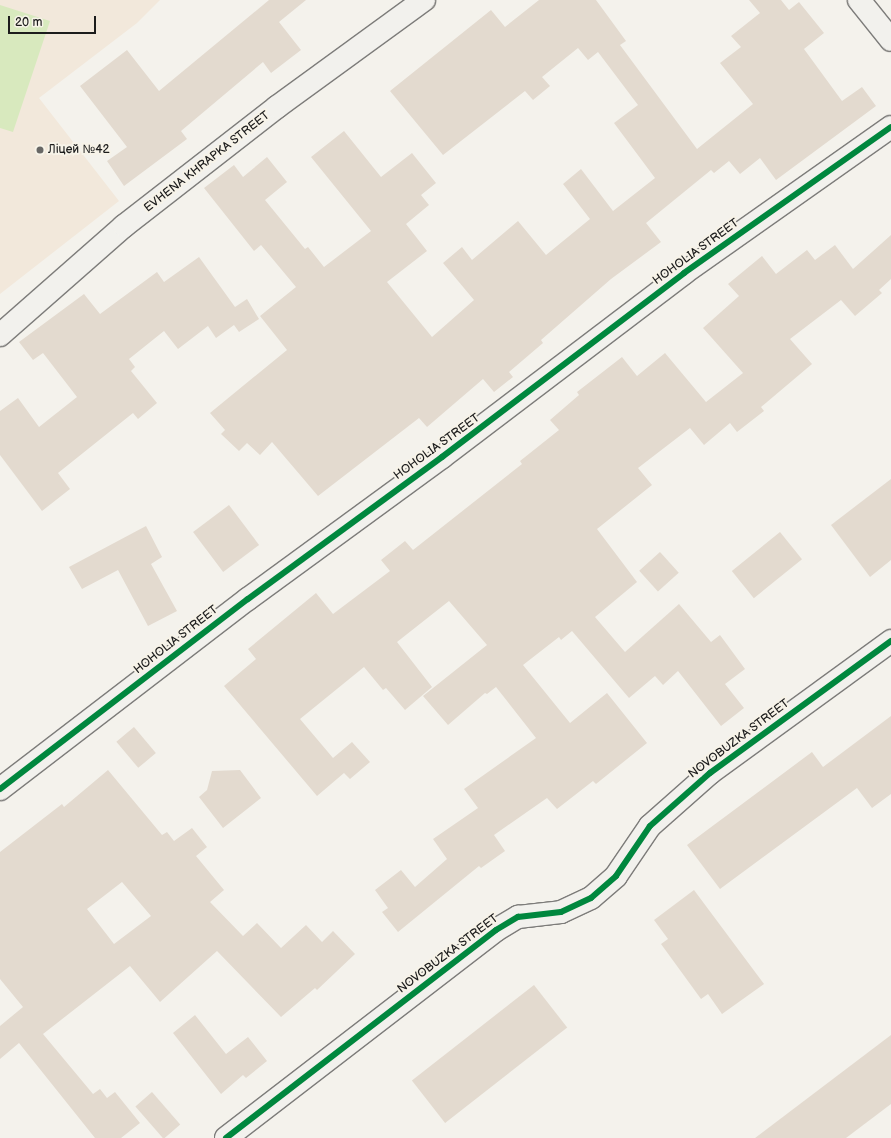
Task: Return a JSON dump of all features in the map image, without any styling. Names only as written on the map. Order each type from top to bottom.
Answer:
[{"type":"street","name":"EVHENA KHRAPKA STREET","points":[[0,336],[124,226],[277,107],[424,0]]},
{"type":"street","points":[[859,0],[891,40]]},
{"type":"street","name":"HOHOLIA STREET","points":[[0,789],[248,599],[442,458],[684,273],[891,127]]},
{"type":"street","name":"NOVOBUZKA STREET","points":[[226,1138],[496,930],[518,917],[561,912],[591,898],[616,876],[650,826],[710,772],[891,641]]},
{"type":"shaded area","name":"Ліцей №42","points":[[0,0],[160,0],[137,23],[39,98],[119,201],[0,294]]},
{"type":"green space","points":[[0,5],[50,21],[13,132],[0,128]]},
{"type":"building","points":[[269,0],[306,0],[279,22],[301,50],[271,73],[263,62],[181,131],[187,139],[124,186],[107,161],[127,147],[80,86],[127,50],[159,91]]},
{"type":"building","points":[[539,0],[596,0],[626,41],[620,45],[697,149],[753,104],[720,63],[741,47],[731,36],[760,13],[749,0],[781,0],[789,10],[799,2],[824,33],[804,49],[842,101],[862,87],[876,106],[776,180],[760,158],[740,174],[729,161],[714,173],[711,170],[646,223],[661,242],[611,279],[541,340],[543,343],[509,372],[513,377],[494,392],[483,379],[427,427],[419,418],[318,496],[272,442],[260,455],[247,443],[239,451],[221,434],[225,430],[210,413],[287,350],[260,316],[296,287],[261,245],[254,251],[204,188],[234,165],[243,177],[267,157],[287,182],[265,200],[305,249],[308,247],[324,267],[371,231],[311,157],[344,131],[381,177],[412,153],[436,183],[421,195],[429,205],[406,224],[427,251],[387,282],[432,337],[474,300],[443,263],[462,247],[472,260],[518,221],[546,255],[590,219],[563,184],[581,169],[613,211],[655,178],[614,123],[638,105],[598,52],[588,60],[578,48],[542,77],[550,86],[533,100],[525,91],[443,155],[390,91],[491,10],[505,27]]},
{"type":"building","points":[[891,235],[891,279],[879,290],[882,293],[855,316],[841,300],[790,339],[812,364],[761,407],[764,411],[737,432],[730,423],[704,445],[690,428],[638,468],[652,485],[597,529],[637,582],[595,617],[625,652],[679,604],[711,642],[720,635],[745,669],[725,684],[744,708],[721,726],[678,671],[663,685],[655,676],[629,698],[572,631],[561,640],[559,637],[523,665],[570,723],[607,693],[647,743],[596,784],[593,781],[557,809],[547,798],[494,835],[505,851],[481,868],[479,866],[398,932],[382,912],[388,908],[375,890],[401,870],[415,887],[447,859],[433,839],[478,808],[464,789],[536,738],[496,687],[487,694],[485,693],[448,725],[423,696],[487,645],[449,601],[397,642],[432,687],[405,710],[386,688],[383,690],[364,667],[300,719],[333,758],[352,742],[370,762],[350,779],[344,773],[317,796],[224,686],[256,659],[248,649],[316,593],[333,614],[390,571],[381,560],[405,541],[413,550],[522,464],[520,461],[559,430],[550,420],[579,395],[577,392],[622,357],[637,376],[665,353],[706,402],[743,373],[703,328],[739,296],[728,284],[762,256],[776,274],[807,250],[815,260],[835,245],[853,269]]},
{"type":"building","points":[[199,257],[235,307],[247,299],[259,319],[239,332],[234,325],[216,338],[208,326],[178,349],[164,331],[129,359],[135,367],[131,371],[157,403],[138,419],[133,413],[58,473],[70,489],[42,511],[0,455],[0,411],[18,398],[39,427],[77,397],[43,353],[33,360],[19,342],[84,294],[100,314],[157,272],[164,282]]},
{"type":"building","points":[[891,479],[891,560],[870,577],[831,525]]},
{"type":"building","points":[[229,505],[259,545],[223,572],[193,532]]},
{"type":"building","points":[[146,526],[162,557],[151,564],[177,611],[148,626],[118,570],[82,589],[69,567]]},
{"type":"building","points":[[780,532],[802,559],[754,598],[732,571]]},
{"type":"building","points":[[660,552],[679,573],[658,592],[639,571]]},
{"type":"building","points":[[891,716],[891,794],[872,808],[857,788],[720,889],[687,845],[812,752],[823,767]]},
{"type":"building","points":[[134,727],[156,753],[138,768],[116,742]]},
{"type":"building","points":[[108,770],[162,835],[167,832],[174,841],[192,828],[207,847],[196,856],[224,890],[210,902],[243,936],[257,923],[281,948],[306,925],[322,942],[333,931],[355,954],[317,990],[315,988],[281,1017],[217,951],[160,1002],[130,966],[43,1034],[93,1094],[100,1089],[107,1098],[115,1092],[140,1123],[121,1138],[95,1138],[19,1043],[0,1059],[0,1026],[23,1007],[0,979],[0,852],[62,804],[64,807]],"holes":[[[122,882],[151,916],[114,944],[87,909]]]},
{"type":"building","points":[[240,770],[261,798],[223,828],[199,797],[207,790],[212,771]]},
{"type":"building","points":[[694,890],[764,984],[722,1014],[708,994],[701,999],[661,944],[668,939],[654,920]]},
{"type":"building","points":[[534,985],[567,1028],[445,1123],[412,1080]]},
{"type":"building","points":[[195,1015],[226,1054],[248,1037],[267,1061],[246,1078],[243,1075],[221,1094],[173,1033]]},
{"type":"building","points":[[891,1035],[891,1104],[846,1138],[755,1138]]},
{"type":"building","points":[[152,1092],[180,1124],[163,1138],[135,1106]]},
{"type":"cycle path","points":[[0,789],[248,599],[442,457],[684,273],[891,127]]},
{"type":"cycle path","points":[[226,1138],[496,930],[518,917],[561,912],[591,898],[616,876],[650,826],[710,773],[891,641]]},
{"type":"place","name":"Ліцей №42","points":[[40,150]]}]
